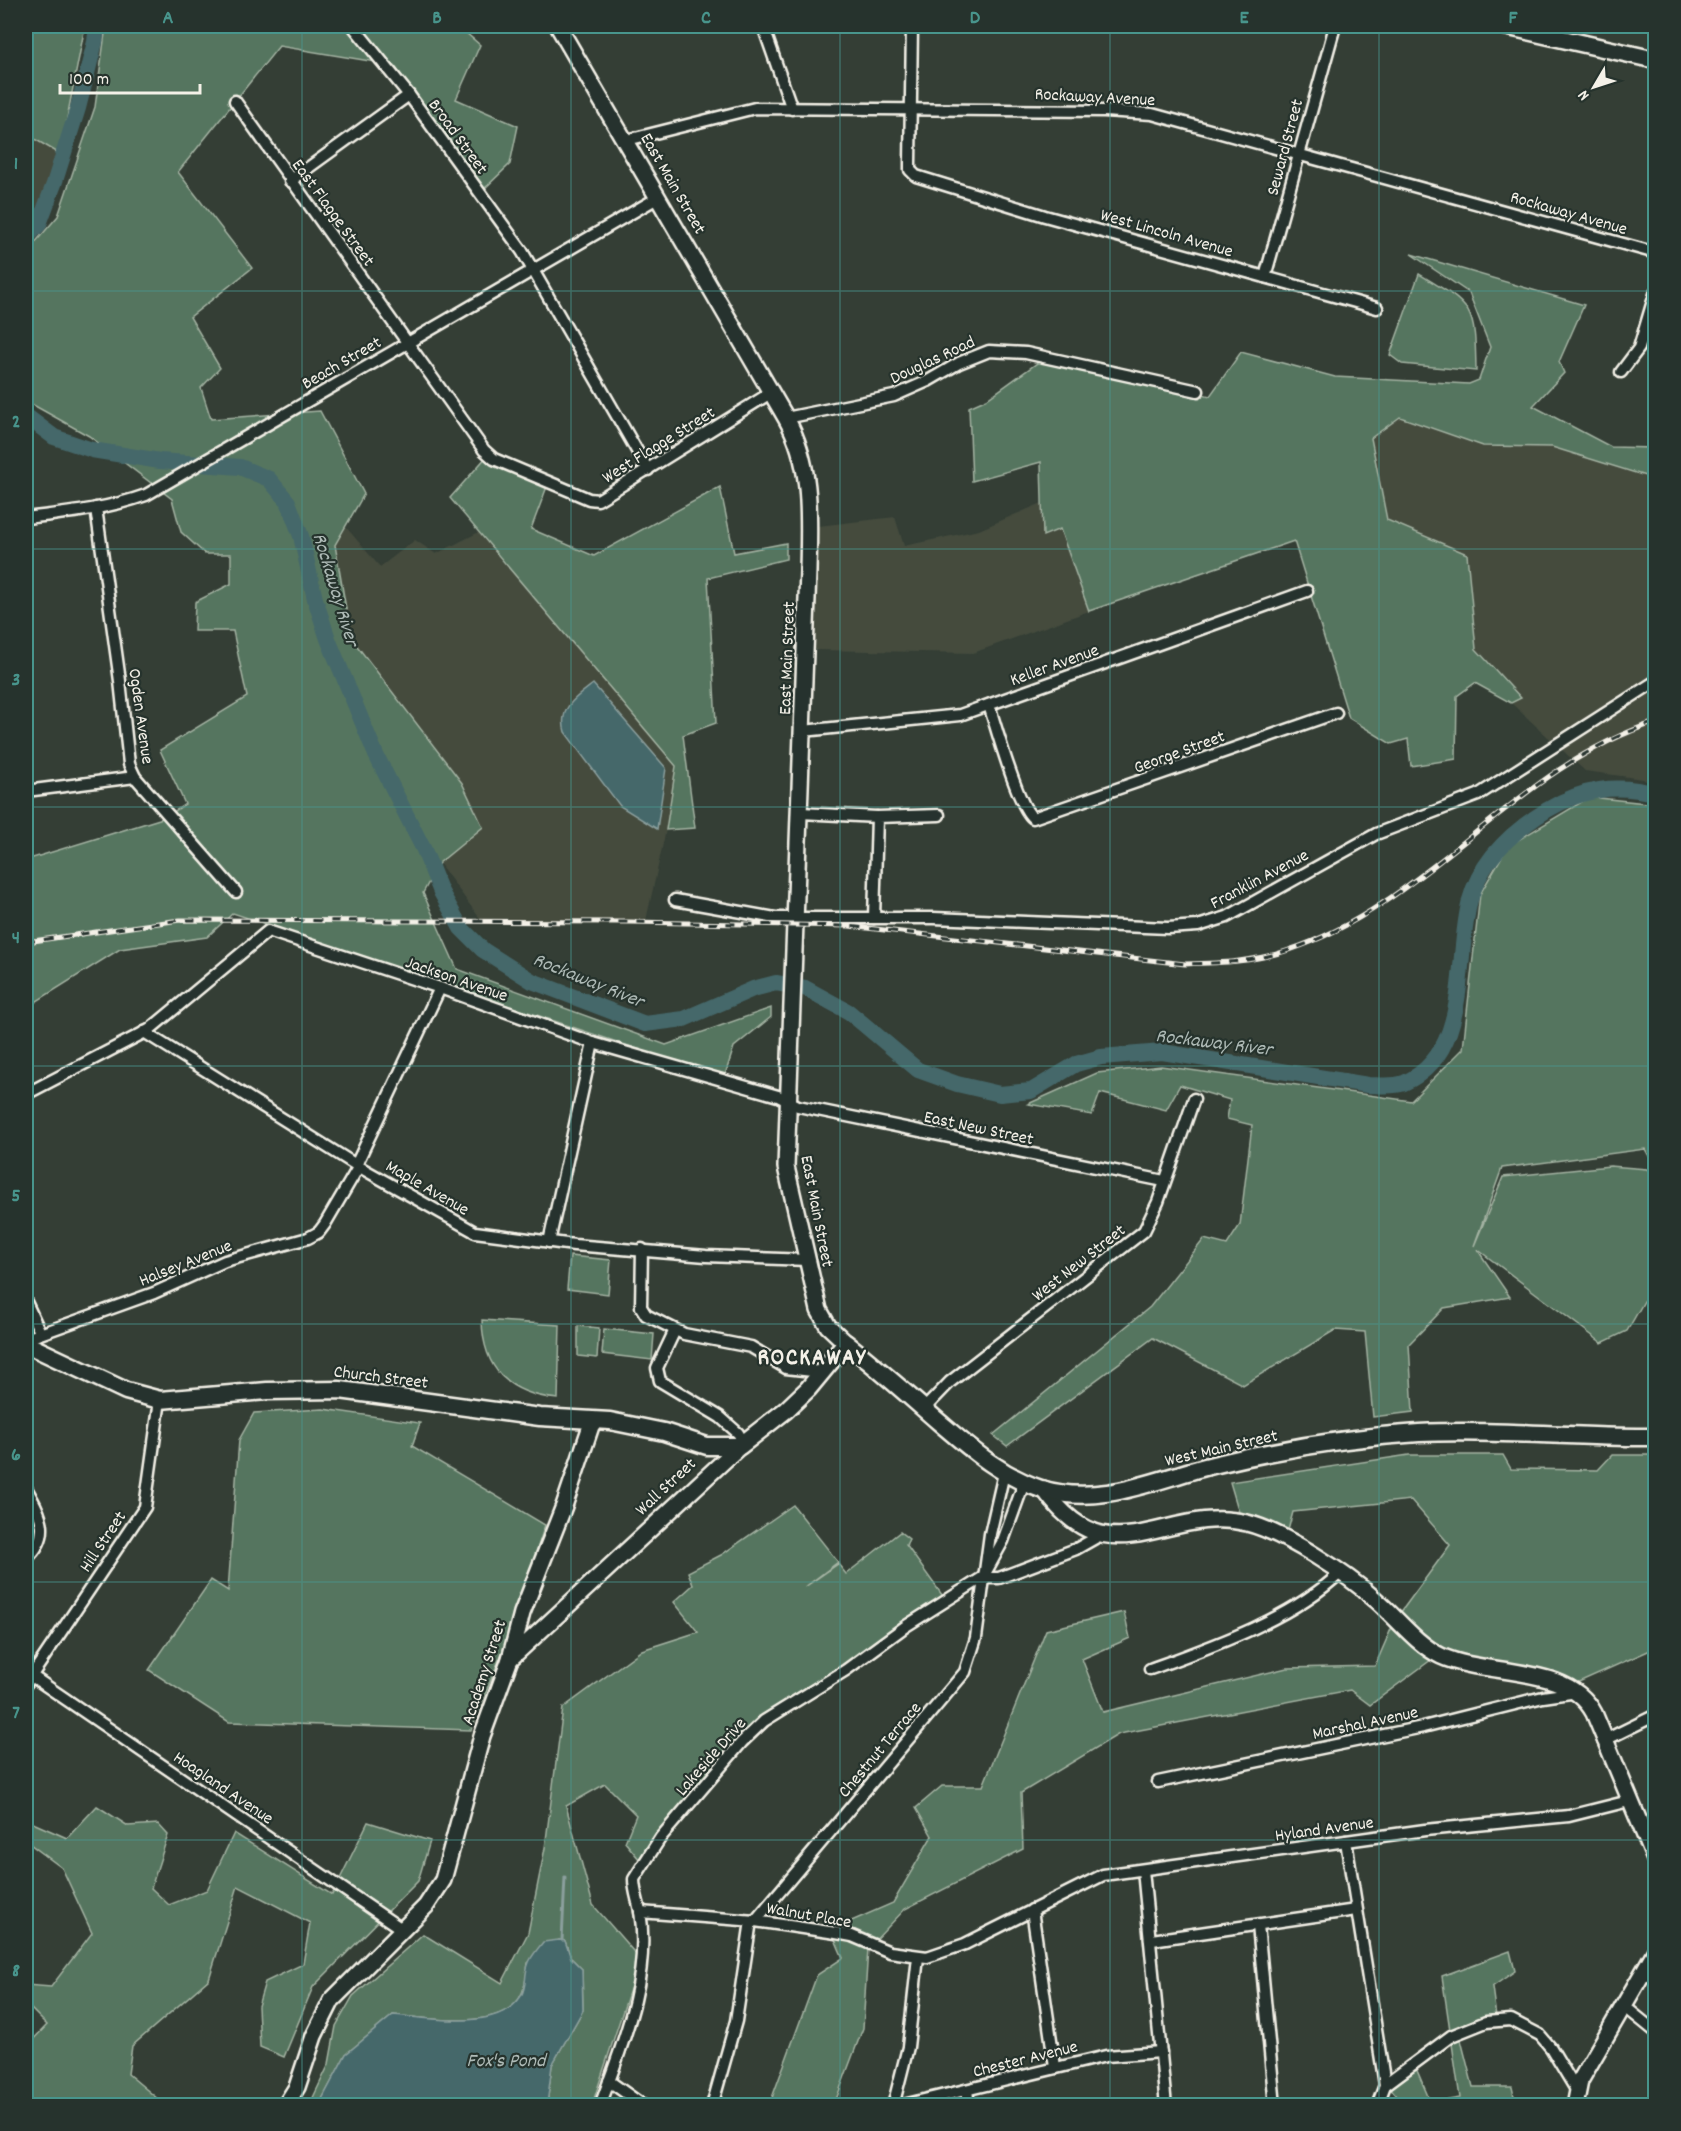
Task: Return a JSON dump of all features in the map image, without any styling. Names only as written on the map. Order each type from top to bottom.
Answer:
[{"type":"main road","points":[[1505,26],[1656,60]]},
{"type":"main road","name":"Church Street","points":[[26,1342],[126,1391],[160,1400],[316,1388],[540,1417],[593,1420],[646,1428],[707,1446],[742,1444]]},
{"type":"main road","name":"West Main Street","points":[[846,1342],[1004,1473],[1044,1490],[1086,1496],[1121,1493],[1214,1465],[1397,1435],[1449,1432],[1656,1437]]},
{"type":"main road","name":"Wall Street","points":[[742,1444],[786,1410],[846,1342]]},
{"type":"street","name":"Broad Street","points":[[353,26],[409,95],[492,207],[533,270],[648,470]]},
{"type":"street","name":"East Main Street","points":[[558,26],[772,392],[801,449],[807,476],[808,572],[801,813],[786,1167],[823,1319],[846,1342]]},
{"type":"street","points":[[762,26],[792,109]]},
{"type":"street","points":[[908,110],[912,26]]},
{"type":"street","name":"Seward Street","points":[[1265,277],[1335,26]]},
{"type":"street","points":[[290,181],[409,95]]},
{"type":"street","name":"East Flagge Street","points":[[235,101],[407,343]]},
{"type":"street","name":"Rockaway Avenue","points":[[627,141],[740,110],[1104,111],[1152,114],[1656,253]]},
{"type":"street","name":"West Lincoln Avenue","points":[[908,110],[910,170],[916,177],[1045,216],[1377,308]]},
{"type":"street","name":"Beach Street","points":[[26,518],[96,508],[146,495],[659,197]]},
{"type":"street","points":[[1621,372],[1639,348],[1656,291]]},
{"type":"street","name":"West Flagge Street","points":[[407,343],[484,450],[494,459],[595,500],[602,499],[772,392]]},
{"type":"street","name":"Douglas Road","points":[[786,418],[894,396],[973,356],[999,350],[1026,353],[1198,391]]},
{"type":"street","name":"Ogden Avenue","points":[[96,508],[128,757],[135,777],[236,892]]},
{"type":"street","name":"Keller Avenue","points":[[803,731],[960,715],[1307,591]]},
{"type":"street","name":"Franklin Avenue","points":[[675,900],[776,918],[934,918],[1168,928],[1210,923],[1246,908],[1376,834],[1485,790],[1656,681]]},
{"type":"street","name":"George Street","points":[[989,705],[1020,796],[1032,818],[1336,712]]},
{"type":"street","points":[[26,791],[135,777]]},
{"type":"street","points":[[801,813],[877,817],[939,815]]},
{"type":"street","points":[[874,918],[877,817]]},
{"type":"street","name":"Jackson Avenue","points":[[144,1032],[235,961],[268,931],[440,988],[593,1043],[778,1096],[788,1101]]},
{"type":"street","name":"Halsey Avenue","points":[[26,1342],[40,1332],[154,1293],[225,1261],[308,1238],[319,1232],[358,1166],[440,988]]},
{"type":"street","points":[[26,1094],[144,1032]]},
{"type":"street","name":"Maple Avenue","points":[[144,1032],[358,1166],[465,1228],[549,1242],[706,1256],[807,1260]]},
{"type":"street","points":[[549,1242],[593,1043]]},
{"type":"street","name":"West New Street","points":[[924,1408],[950,1382],[1144,1231],[1194,1099]]},
{"type":"street","name":"East New Street","points":[[788,1101],[798,1106],[979,1145],[1164,1181]]},
{"type":"street","points":[[642,1249],[643,1312],[675,1330],[751,1347],[786,1368],[821,1372]]},
{"type":"street","points":[[26,1302],[40,1332]]},
{"type":"street","points":[[675,1330],[657,1368],[660,1381],[720,1417],[742,1444]]},
{"type":"street","name":"Hill Street","points":[[27,1677],[145,1507],[160,1400]]},
{"type":"street","name":"Academy Street","points":[[285,2106],[297,2087],[314,2036],[332,2000],[404,1930],[431,1900],[443,1880],[482,1736],[510,1659],[521,1618],[593,1420]]},
{"type":"street","name":"Wall Street","points":[[510,1659],[742,1444]]},
{"type":"street","points":[[707,1446],[717,1465]]},
{"type":"street","name":"Chestnut Terrace","points":[[753,1921],[964,1672],[976,1638],[983,1594],[982,1578],[1004,1473]]},
{"type":"street","name":"Chestnut Terrace","points":[[982,1578],[1003,1541],[1024,1483]]},
{"type":"street","points":[[26,1488],[39,1512],[42,1528],[40,1542],[26,1559]]},
{"type":"street","points":[[1044,1490],[1055,1505],[1072,1520],[1099,1536],[1136,1534],[1214,1520],[1245,1522],[1282,1537],[1358,1584],[1420,1641],[1442,1656],[1555,1681],[1578,1692],[1588,1702],[1603,1742],[1656,1862]]},
{"type":"street","name":"Lakeside Drive","points":[[600,2106],[634,2004],[640,1948],[640,1911],[634,1879],[644,1859],[742,1742],[764,1721],[854,1665],[906,1626],[982,1578],[999,1578],[1076,1550],[1099,1536]]},
{"type":"street","points":[[1150,1669],[1237,1637],[1321,1590],[1340,1573]]},
{"type":"street","points":[[521,1618],[545,1627]]},
{"type":"street","name":"Hoagland Avenue","points":[[27,1677],[404,1930]]},
{"type":"street","name":"Marshal Avenue","points":[[1158,1782],[1423,1727],[1543,1697],[1578,1692]]},
{"type":"street","points":[[1603,1742],[1656,1715]]},
{"type":"street","name":"Hyland Avenue","points":[[1032,1910],[1103,1875],[1346,1841],[1569,1816],[1629,1801]]},
{"type":"street","points":[[1346,1841],[1385,2085],[1377,2106]]},
{"type":"street","points":[[1143,1870],[1152,1940],[1166,2106]]},
{"type":"street","points":[[1032,1910],[1055,2067]]},
{"type":"street","name":"Walnut Place","points":[[640,1911],[753,1921],[836,1932],[852,1936],[890,1952],[918,1957],[944,1953],[1032,1910]]},
{"type":"street","points":[[1152,1940],[1356,1910]]},
{"type":"street","points":[[712,2106],[734,2029],[753,1921]]},
{"type":"street","points":[[1258,1925],[1275,2106]]},
{"type":"street","points":[[1576,2099],[1580,2080],[1656,1950]]},
{"type":"street","points":[[893,2106],[908,2047],[918,1957]]},
{"type":"street","points":[[1623,2006],[1656,2032]]},
{"type":"street","points":[[1385,2085],[1451,2036],[1486,2022],[1511,2020],[1540,2035],[1551,2048],[1576,2099]]},
{"type":"street","name":"Chester Avenue","points":[[899,2106],[1106,2056],[1161,2052]]},
{"type":"street","points":[[609,2080],[644,2106]]},
{"type":"street","points":[[966,2090],[969,2106]]},
{"type":"shaded area","points":[[26,134],[60,154],[31,221],[26,227]]},
{"type":"shaded area","points":[[1400,417],[1483,446],[1552,447],[1655,479],[1655,788],[1643,779],[1585,771],[1511,703],[1520,697],[1476,649],[1467,555],[1387,520],[1371,438]]},
{"type":"shaded area","points":[[1042,503],[1043,535],[1060,529],[1089,611],[973,653],[815,650],[818,526],[895,517],[904,546],[979,530]]},
{"type":"shaded area","points":[[345,526],[380,567],[415,540],[436,554],[479,532],[676,766],[666,830],[645,925],[484,924],[439,863],[483,827],[462,783],[351,638],[335,544]]},
{"type":"green space","points":[[26,26],[85,26],[60,154],[26,134]]},
{"type":"green space","points":[[106,26],[458,26],[480,45],[456,99],[518,126],[510,164],[483,190],[394,65],[279,46],[178,172],[252,268],[190,317],[220,368],[201,388],[211,419],[320,411],[364,494],[335,545],[351,638],[462,783],[483,827],[439,863],[423,893],[457,969],[666,1045],[771,1008],[771,1017],[734,1047],[724,1078],[233,913],[207,937],[120,949],[26,1008],[26,860],[166,817],[185,804],[160,750],[247,697],[233,631],[194,631],[195,602],[231,584],[231,554],[205,554],[181,532],[172,499],[89,436],[26,401],[26,253],[58,216],[95,107]]},
{"type":"green space","points":[[1411,254],[1584,305],[1559,362],[1564,373],[1533,406],[1611,447],[1655,448],[1655,479],[1552,447],[1483,446],[1400,417],[1371,438],[1387,520],[1467,554],[1476,649],[1521,698],[1511,703],[1475,683],[1457,696],[1456,759],[1411,766],[1408,739],[1391,744],[1349,718],[1294,541],[1089,611],[1060,529],[1043,536],[1041,462],[972,481],[969,407],[987,399],[1047,356],[1210,396],[1241,352],[1335,377],[1469,384],[1479,380],[1490,347],[1469,293]]},
{"type":"green space","points":[[1419,274],[1451,294],[1468,311],[1474,333],[1476,371],[1402,364],[1390,355]]},
{"type":"green space","points":[[488,455],[548,484],[531,529],[594,556],[720,487],[734,553],[786,543],[786,559],[708,578],[716,723],[683,735],[695,828],[666,830],[676,766],[450,498]]},
{"type":"green space","points":[[1590,797],[1655,804],[1655,1167],[1645,1149],[1502,1168],[1474,1246],[1503,1177],[1610,1166],[1647,1169],[1655,1178],[1655,1282],[1627,1331],[1602,1343],[1477,1249],[1510,1297],[1444,1308],[1409,1344],[1413,1412],[1373,1417],[1365,1332],[1335,1330],[1243,1385],[1153,1338],[1007,1446],[993,1435],[1150,1307],[1204,1239],[1227,1245],[1240,1225],[1252,1125],[1227,1119],[1230,1100],[1180,1085],[1166,1110],[1100,1093],[1092,1115],[1028,1104],[1097,1073],[1161,1066],[1411,1101],[1463,1049],[1480,894],[1508,846]]},
{"type":"green space","points":[[570,1256],[611,1260],[608,1294],[567,1289]]},
{"type":"green space","points":[[482,1320],[560,1325],[558,1399],[526,1392],[502,1376],[487,1353]]},
{"type":"green space","points":[[578,1326],[599,1328],[597,1358],[578,1356]]},
{"type":"green space","points":[[604,1329],[654,1334],[652,1360],[602,1354]]},
{"type":"green space","points":[[323,1409],[420,1423],[412,1446],[545,1525],[511,1630],[471,1730],[229,1722],[149,1670],[211,1580],[228,1591],[239,1440],[254,1413]]},
{"type":"green space","points":[[1409,1455],[1503,1455],[1511,1469],[1598,1470],[1612,1455],[1655,1455],[1655,1648],[1572,1685],[1439,1654],[1370,1705],[1350,1690],[1119,1734],[1021,1793],[1023,1849],[905,1909],[868,1948],[863,2028],[834,2105],[769,2106],[817,1975],[843,1958],[831,1930],[893,1903],[932,1836],[916,1808],[942,1786],[983,1786],[1046,1630],[1124,1612],[1130,1638],[1082,1659],[1103,1712],[1287,1668],[1375,1666],[1395,1620],[1450,1545],[1411,1500],[1293,1512],[1287,1534],[1240,1516],[1230,1482]]},
{"type":"green space","points":[[793,1505],[838,1562],[805,1587],[838,1564],[846,1574],[900,1532],[909,1539],[906,1545],[945,1599],[782,1706],[640,1860],[625,1842],[636,1815],[605,1784],[566,1806],[593,1905],[640,1959],[592,2105],[547,2105],[552,2065],[583,2010],[582,1969],[571,1958],[565,1941],[559,1940],[528,1963],[521,1995],[509,2009],[478,2019],[460,2020],[393,2015],[346,2054],[319,2105],[309,2106],[329,2064],[336,2026],[353,1996],[423,1934],[502,1983],[528,1933],[545,1848],[563,1708],[642,1650],[698,1632],[674,1602],[693,1585],[688,1572],[721,1555]]},
{"type":"green space","points":[[97,1806],[128,1826],[158,1824],[168,1835],[151,1888],[169,1905],[207,1890],[234,1833],[332,1895],[368,1822],[430,1841],[418,1881],[313,1987],[284,2057],[260,2047],[258,2006],[265,1982],[303,1964],[310,1923],[238,1886],[209,1979],[132,2046],[128,2074],[165,2105],[26,2106],[26,2047],[47,2025],[26,2004],[26,1985],[51,1987],[92,1933],[62,1868],[26,1841],[26,1820],[67,1838]]},
{"type":"green space","points":[[1510,1951],[1515,1971],[1492,1987],[1497,2024],[1460,2036],[1473,2087],[1512,2087],[1516,2105],[1404,2105],[1389,2086],[1415,2066],[1431,2103],[1460,2098],[1442,1976]]},
{"type":"water","points":[[593,684],[666,768],[657,829],[620,806],[565,732],[563,724],[566,710]]},
{"type":"water","name":"Fox's Pond","points":[[565,1941],[571,1958],[582,1969],[583,2010],[552,2065],[547,2105],[319,2105],[346,2054],[393,2015],[462,2020],[497,2015],[511,2007],[521,1996],[529,1962],[543,1942]]},
{"type":"waterway","name":"Rockaway River","points":[[26,238],[39,224],[54,184],[78,108],[97,26]]},
{"type":"waterway","name":"Rockaway River","points":[[26,416],[54,437],[92,450],[160,461],[240,467],[269,479],[288,502],[301,536],[315,599],[328,639],[376,755],[424,850],[441,892],[461,928],[483,950],[532,981],[645,1024],[684,1019],[753,989],[776,983],[805,988],[849,1012],[918,1070],[957,1084],[1000,1094],[1031,1091],[1076,1064],[1101,1057],[1162,1052],[1368,1085],[1400,1084],[1426,1069],[1441,1050],[1451,1028],[1470,900],[1475,885],[1490,859],[1534,818],[1573,797],[1613,789],[1656,794]]},
{"type":"waterway","points":[[562,1940],[565,1877]]},
{"type":"railway","points":[[26,942],[180,920],[630,922],[849,926],[1185,964],[1250,959],[1289,950],[1339,929],[1385,902],[1559,770],[1606,743],[1656,722]]},
{"type":"district","name":"ROCKAWAY","points":[[812,1356]]}]
